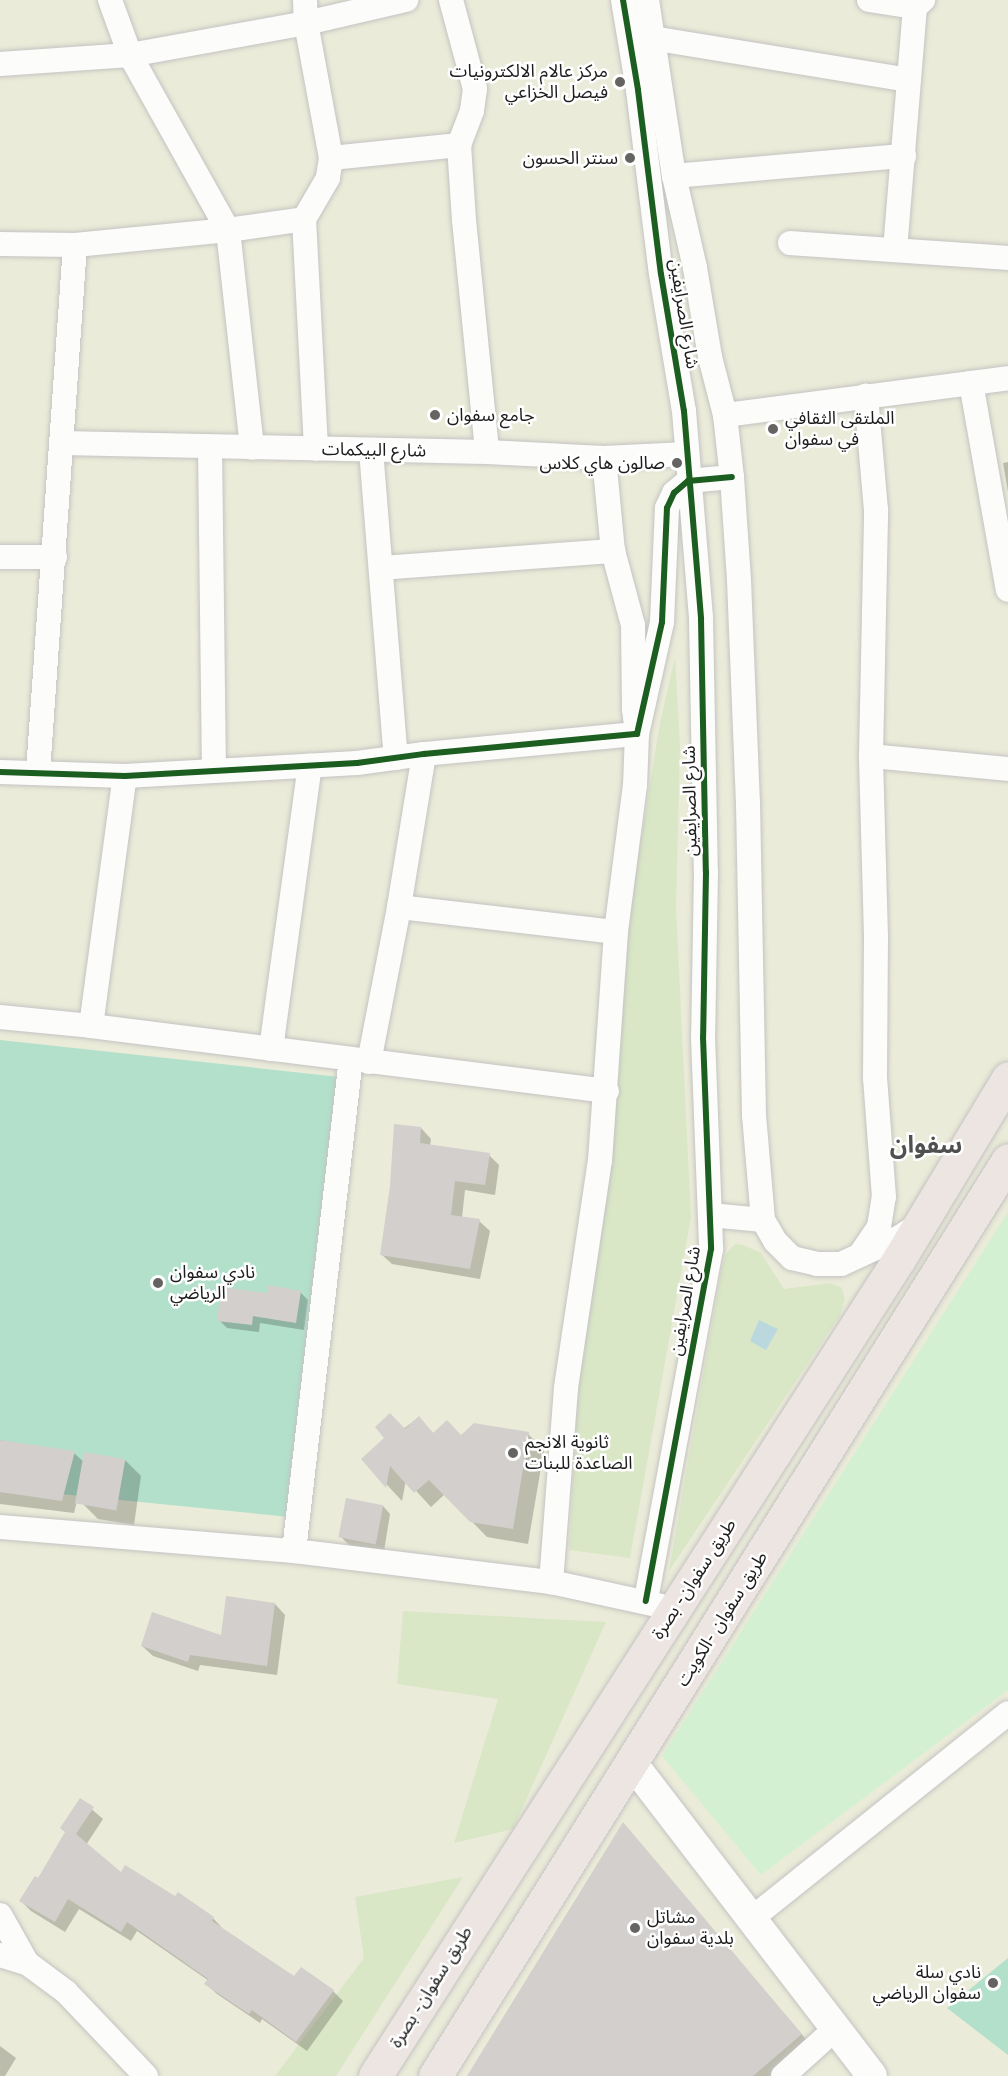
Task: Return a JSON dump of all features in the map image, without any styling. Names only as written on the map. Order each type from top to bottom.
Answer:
[{"type":"highway","name":"طريق سفوان- بصرة","points":[[375,2076],[660,1606],[925,1217],[1008,1078]]},
{"type":"highway","name":"طريق سفوان -الكويت","points":[[435,2076],[1008,1160]]},
{"type":"highway","points":[[947,1179],[952,1188],[966,1199],[983,1200]]},
{"type":"highway","points":[[925,1217],[944,1214],[952,1218],[963,1234]]},
{"type":"street","points":[[110,0],[130,55],[228,231],[252,448]]},
{"type":"street","points":[[0,64],[130,55],[306,11],[406,0]]},
{"type":"street","points":[[451,0],[475,89],[472,111],[459,145],[464,220],[487,452]]},
{"type":"street","name":"شارع الصرايفين","points":[[623,0],[638,90],[661,274],[684,411],[701,619],[706,872],[703,1037],[711,1249],[660,1606]]},
{"type":"street","name":"شارع الصرايفين","points":[[647,0],[674,176],[695,268],[710,357],[725,415],[732,477],[740,580],[753,948],[754,1115],[763,1220]]},
{"type":"street","points":[[873,0],[919,4],[909,80],[895,250]]},
{"type":"street","points":[[306,11],[331,158],[328,178],[304,219],[316,449]]},
{"type":"street","points":[[652,38],[909,80]]},
{"type":"street","points":[[331,158],[459,145]]},
{"type":"street","points":[[674,176],[904,156]]},
{"type":"street","points":[[0,244],[75,245],[228,231],[304,219]]},
{"type":"street","points":[[790,243],[1008,258]]},
{"type":"street","points":[[38,772],[75,245]]},
{"type":"street","points":[[661,274],[695,268]]},
{"type":"street","points":[[725,415],[1008,378]]},
{"type":"street","points":[[971,383],[1008,590]]},
{"type":"street","points":[[862,1252],[879,1227],[884,1197],[875,1078],[871,756],[876,510],[866,395]]},
{"type":"street","name":"شارع البيكمات","points":[[62,443],[487,452],[604,458],[687,454]]},
{"type":"street","points":[[210,447],[214,771]]},
{"type":"street","points":[[371,450],[396,758]]},
{"type":"street","points":[[551,1582],[566,1388],[600,1160],[607,1091],[616,932],[635,785],[637,734],[633,625],[613,551],[604,458]]},
{"type":"street","points":[[637,734],[662,622],[667,508],[674,494],[688,481],[732,477]]},
{"type":"street","points":[[381,568],[613,551]]},
{"type":"street","points":[[0,557],[54,557]]},
{"type":"street","points":[[633,625],[701,619]]},
{"type":"street","points":[[0,772],[125,776],[310,766],[637,734]]},
{"type":"street","points":[[294,1551],[360,1060],[399,907],[424,754]]},
{"type":"street","points":[[871,756],[1008,769]]},
{"type":"street","points":[[271,1049],[310,766]]},
{"type":"street","points":[[91,1026],[125,776]]},
{"type":"street","points":[[399,907],[616,932]]},
{"type":"street","points":[[0,1017],[91,1026],[607,1091]]},
{"type":"street","points":[[710,1215],[763,1220],[775,1241],[792,1258],[817,1263],[841,1264],[862,1252],[900,1237],[925,1217]]},
{"type":"street","points":[[0,1527],[294,1551],[551,1582],[660,1606]]},
{"type":"street","points":[[751,1919],[1008,1713]]},
{"type":"street","points":[[632,1763],[872,2076]]},
{"type":"street","points":[[0,1915],[27,1963]]},
{"type":"street","points":[[0,1956],[27,1963],[66,1992],[146,2076]]},
{"type":"street","points":[[783,2076],[835,2029]]},
{"type":"green space","points":[[0,0],[1008,0],[1008,2076],[0,2076]]},
{"type":"green space","points":[[675,657],[680,747],[676,908],[691,1217],[630,1558],[569,1550],[578,1393],[607,1162],[630,908],[660,723]]},
{"type":"green space","name":"نادي سفوان الرياضي","points":[[0,1040],[340,1077],[290,1517],[0,1488]]},
{"type":"green space","points":[[1008,1212],[1008,1690],[761,1875],[662,1756]]},
{"type":"green space","points":[[735,1244],[761,1253],[784,1289],[830,1283],[842,1288],[845,1299],[840,1315],[669,1571],[722,1267],[725,1255]]},
{"type":"green space","points":[[403,1611],[606,1622],[513,1829],[454,1843],[498,1699],[397,1684]]},
{"type":"green space","points":[[463,1877],[336,2076],[275,2076],[364,1958],[355,1897]]},
{"type":"green space","name":"نادي سلة سفوان الرياضي","points":[[1008,1958],[1008,2055],[947,2008]]},
{"type":"water","points":[[759,1320],[778,1329],[766,1350],[750,1341]]},
{"type":"building","points":[[394,1124],[421,1127],[420,1143],[490,1153],[485,1185],[455,1181],[451,1215],[480,1219],[470,1269],[380,1255],[390,1186]]},
{"type":"building","points":[[268,1285],[301,1291],[296,1323],[253,1316],[252,1325],[217,1321],[221,1287],[267,1293]]},
{"type":"building","points":[[390,1413],[405,1429],[419,1416],[433,1433],[447,1420],[461,1435],[474,1423],[529,1432],[513,1529],[470,1522],[429,1480],[414,1493],[390,1466],[386,1488],[361,1459],[384,1438],[375,1427]]},
{"type":"building","points":[[0,1440],[75,1451],[62,1501],[0,1492]]},
{"type":"building","points":[[84,1452],[125,1459],[116,1511],[75,1503]]},
{"type":"building","points":[[346,1498],[383,1505],[376,1545],[338,1537]]},
{"type":"building","points":[[226,1596],[275,1603],[267,1666],[190,1655],[188,1662],[141,1646],[152,1612],[221,1635]]},
{"type":"building","points":[[80,1798],[94,1807],[76,1834],[121,1872],[125,1865],[175,1896],[178,1892],[214,1917],[212,1921],[294,1976],[301,1967],[334,1990],[296,2042],[252,2010],[249,2014],[204,1984],[208,1979],[127,1922],[121,1932],[68,1899],[55,1922],[19,1901],[35,1876],[38,1878],[65,1832],[60,1828]]},
{"type":"building","name":"مشاتل بلدية سفوان","points":[[623,1822],[802,2034],[753,2076],[467,2076]]},
{"type":"cycle path","points":[[623,0],[638,90],[661,274],[684,411],[701,619],[706,872],[703,1037],[711,1249],[646,1601]]},
{"type":"cycle path","points":[[0,772],[125,776],[357,763],[424,754],[637,734],[662,622],[667,508],[674,493],[688,481],[732,477]]},
{"type":"place","name":"مركز عالام الالكترونيات فيصل الخزاعي","points":[[620,82]]},
{"type":"place","name":"سنتر الحسون","points":[[630,158]]},
{"type":"place","name":"جامع سفوان","points":[[435,415]]},
{"type":"place","name":"الملتقى الثقافي في سفوان","points":[[773,429]]},
{"type":"place","name":"صالون هاي كلاس","points":[[677,463]]},
{"type":"place","name":"نادي سفوان الرياضي","points":[[158,1283]]},
{"type":"place","name":"ثانوية الانجم الصاعدة للبنات","points":[[513,1453]]},
{"type":"place","name":"مشاتل بلدية سفوان","points":[[635,1928]]},
{"type":"place","name":"نادي سلة سفوان الرياضي","points":[[993,1983]]},
{"type":"district","name":"سفوان","points":[[926,1146]]}]
